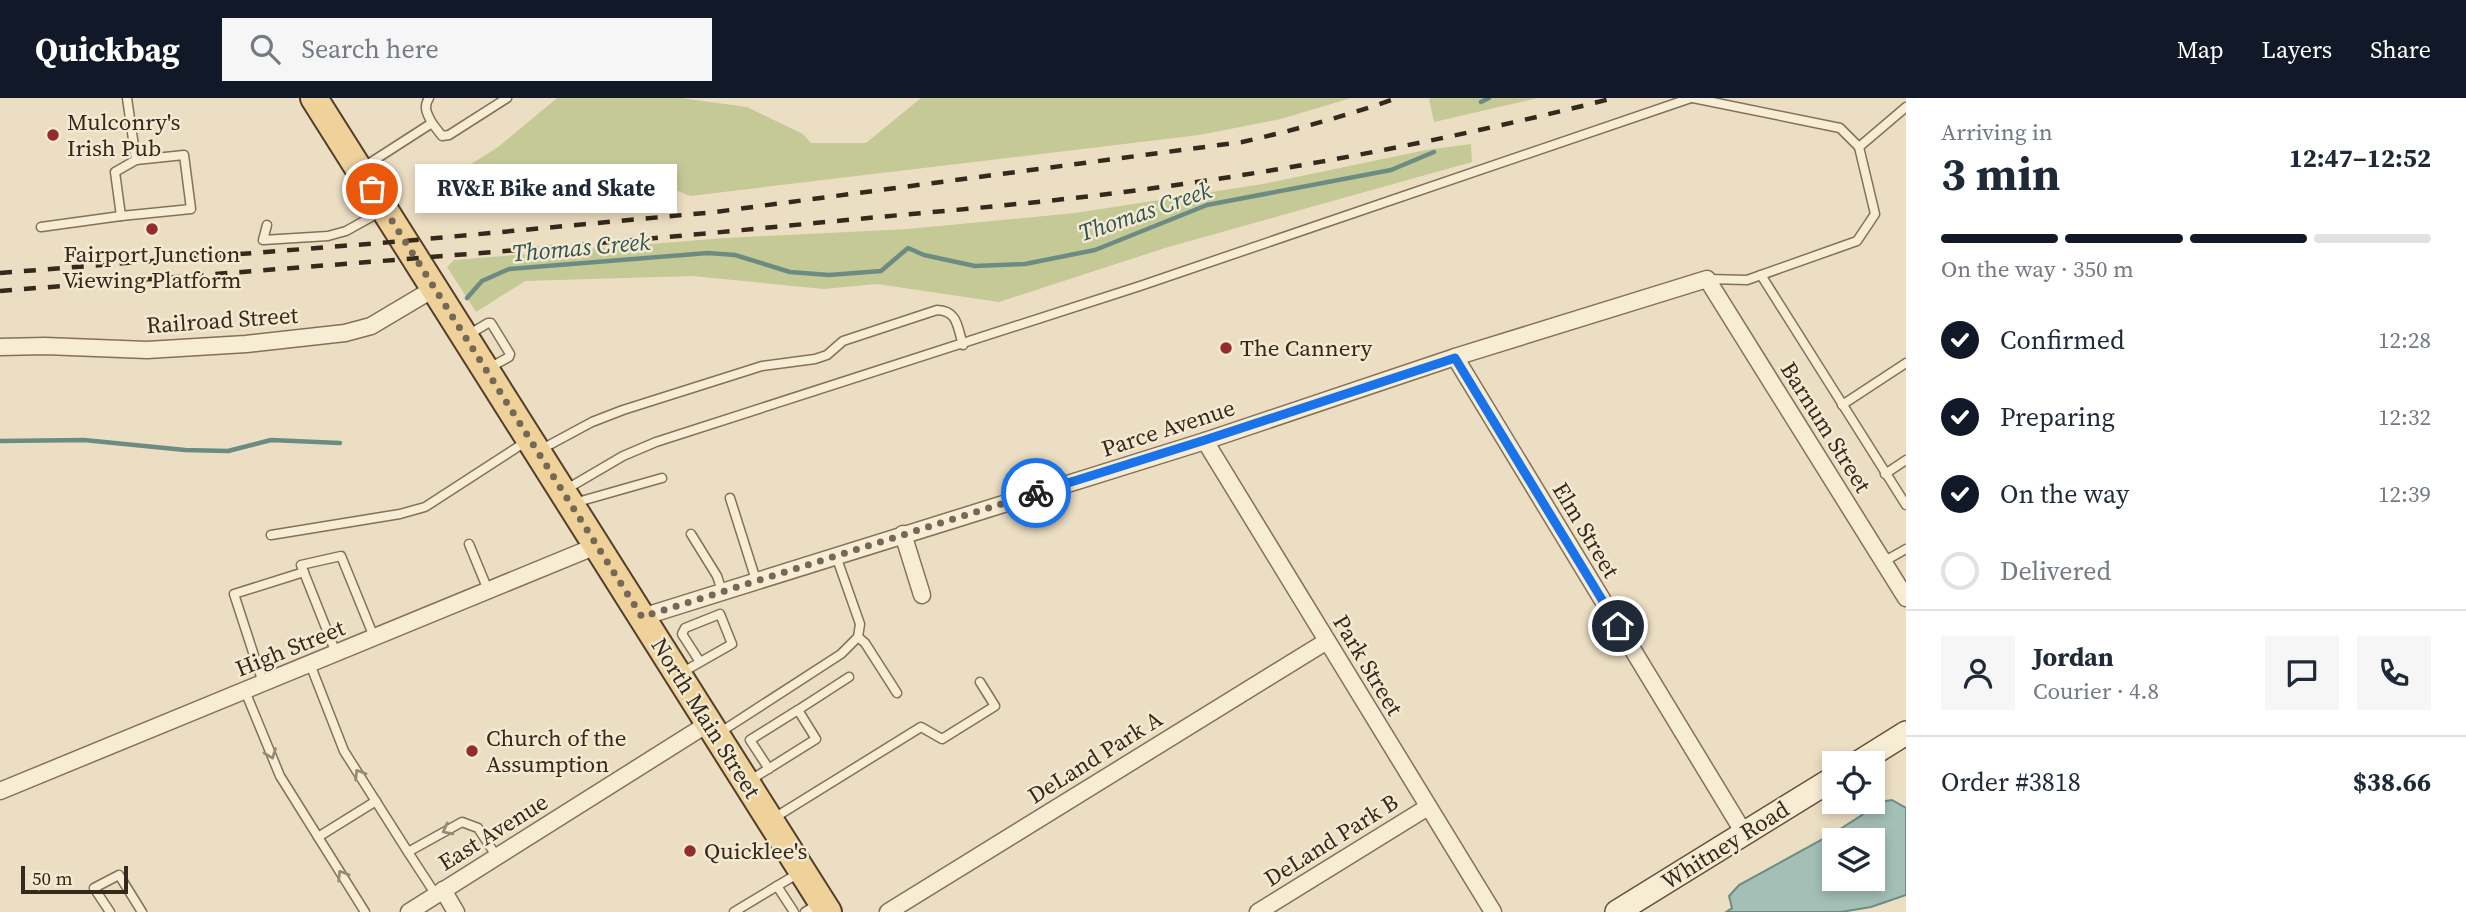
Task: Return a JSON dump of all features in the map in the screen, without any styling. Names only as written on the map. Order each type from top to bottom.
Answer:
[{"type":"main road","name":"North Main Street","points":[[314,98],[642,617],[689,668],[713,729],[758,776],[771,821],[802,871],[818,908]]},
{"type":"main road","points":[[1877,751],[1906,733]]},
{"type":"main road","name":"Whitney Road","points":[[1616,912],[1822,785]]},
{"type":"street","name":"Parce Avenue","points":[[642,617],[1707,279]]},
{"type":"street","name":"Barnum Street","points":[[1707,279],[1906,598]]},
{"type":"street","name":"Railroad Street","points":[[0,347],[147,350],[246,344],[345,333],[371,326],[435,288]]},
{"type":"street","name":"Elm Street","points":[[1455,358],[1744,833]]},
{"type":"street","name":"Park Street","points":[[1205,440],[1493,912]]},
{"type":"street","points":[[903,534],[922,595]]},
{"type":"street","name":"High Street","points":[[0,791],[596,546]]},
{"type":"street","name":"DeLand Park A","points":[[888,912],[1327,641]]},
{"type":"street","name":"East Avenue","points":[[409,912],[713,729]]},
{"type":"street","name":"DeLand Park B","points":[[1258,912],[1428,807]]},
{"type":"street","points":[[440,893],[456,912]]},
{"type":"lane","points":[[127,98],[136,160]]},
{"type":"lane","points":[[429,98],[425,104],[432,123],[442,136],[449,135],[507,98]]},
{"type":"lane","points":[[566,498],[623,456],[656,442],[963,345],[1692,98],[1840,128],[1859,147],[1875,214],[1857,242],[1747,280],[1707,279]]},
{"type":"lane","points":[[1859,147],[1906,107]]},
{"type":"lane","points":[[360,169],[432,123]]},
{"type":"lane","points":[[41,227],[191,209],[184,155],[136,160],[115,172],[121,216]]},
{"type":"lane","points":[[267,225],[263,240],[328,236],[346,231],[385,209]]},
{"type":"lane","points":[[1760,275],[1906,505]]},
{"type":"lane","points":[[271,535],[400,514],[425,507],[533,445],[623,410],[762,366],[815,359],[827,355],[843,341],[937,310],[948,311],[953,315],[963,345]]},
{"type":"lane","points":[[1842,405],[1906,363]]},
{"type":"lane","points":[[1885,474],[1906,460]]},
{"type":"lane","points":[[566,498],[662,478]]},
{"type":"lane","points":[[730,498],[756,580]]},
{"type":"lane","points":[[691,534],[717,576],[722,591]]},
{"type":"lane","points":[[469,544],[488,590]]},
{"type":"lane","points":[[1883,562],[1906,549]]},
{"type":"lane","points":[[335,653],[301,565],[341,556],[374,637]]},
{"type":"lane","points":[[713,729],[841,654],[858,637],[860,624],[836,556]]},
{"type":"lane","points":[[263,683],[234,594],[304,572]]},
{"type":"lane","points":[[694,600],[703,623]]},
{"type":"lane","points":[[720,614],[732,644],[716,653],[689,668],[682,634],[685,628],[720,614]]},
{"type":"lane","points":[[858,637],[865,643],[897,693]]},
{"type":"lane","points":[[712,643],[716,653]]},
{"type":"lane","points":[[310,664],[344,751],[408,852],[440,893]]},
{"type":"lane","points":[[798,710],[816,739],[758,776],[750,740],[849,677]]},
{"type":"lane","points":[[771,821],[921,727],[942,739],[995,706],[980,682]]},
{"type":"lane","points":[[245,691],[280,776],[365,912]]},
{"type":"lane","points":[[318,837],[376,801]]},
{"type":"lane","points":[[408,852],[462,822],[478,828],[497,857]]},
{"type":"lane","points":[[734,912],[802,871]]},
{"type":"lane","points":[[110,912],[94,888],[118,875],[142,912]]},
{"type":"lane","points":[[778,886],[794,912]]},
{"type":"green space","points":[[557,98],[681,98],[747,107],[803,134],[811,143],[866,143],[921,98],[1351,98],[1281,119],[1199,135],[690,196],[645,177],[576,166],[485,181],[439,200],[432,189],[498,147]]},
{"type":"green space","points":[[1538,98],[1434,122],[1429,99]]},
{"type":"green space","points":[[1471,144],[1472,162],[1165,248],[999,302],[877,284],[824,289],[692,276],[525,281],[476,312],[447,267],[454,260],[725,238],[908,229],[1075,213],[1263,184],[1426,150]]},
{"type":"water","points":[[1892,800],[1906,808],[1906,895],[1871,907],[1841,912],[1726,912],[1732,908],[1729,896],[1739,885],[1822,840],[1822,891],[1885,891],[1885,828],[1842,828],[1862,815],[1885,814],[1885,801]]},
{"type":"waterway","name":"Thomas Creek","points":[[1481,102],[1489,98]]},
{"type":"waterway","name":"Thomas Creek","points":[[467,298],[482,281],[509,269],[708,253],[735,255],[790,272],[829,275],[881,271],[908,248],[924,255],[975,266],[1025,264],[1095,250],[1207,205],[1391,170],[1434,152]]},
{"type":"waterway","name":"Thomas Creek","points":[[0,441],[84,440],[185,450],[228,451],[271,440],[340,443]]},
{"type":"railway","points":[[0,273],[405,241],[715,212],[1242,142],[1359,111],[1397,98]]},
{"type":"railway","points":[[0,291],[612,242],[1086,197],[1186,184],[1371,152],[1614,98]]},
{"type":"way so far","points":[[372,189],[642,617],[1036,493]]},
{"type":"place","name":"Mulconry's Irish Pub","points":[[53,135]]},
{"type":"place","name":"RV&E Bike and Skate","points":[[372,189]]},
{"type":"place","name":"Fairport Junction Viewing Platform","points":[[152,229]]},
{"type":"place","name":"The Cannery","points":[[1226,348]]},
{"type":"place","name":"Church of the Assumption","points":[[472,751]]},
{"type":"place","name":"Quicklee's","points":[[690,851]]},
{"type":"route","points":[[1036,493],[1455,358],[1618,626]]}]
